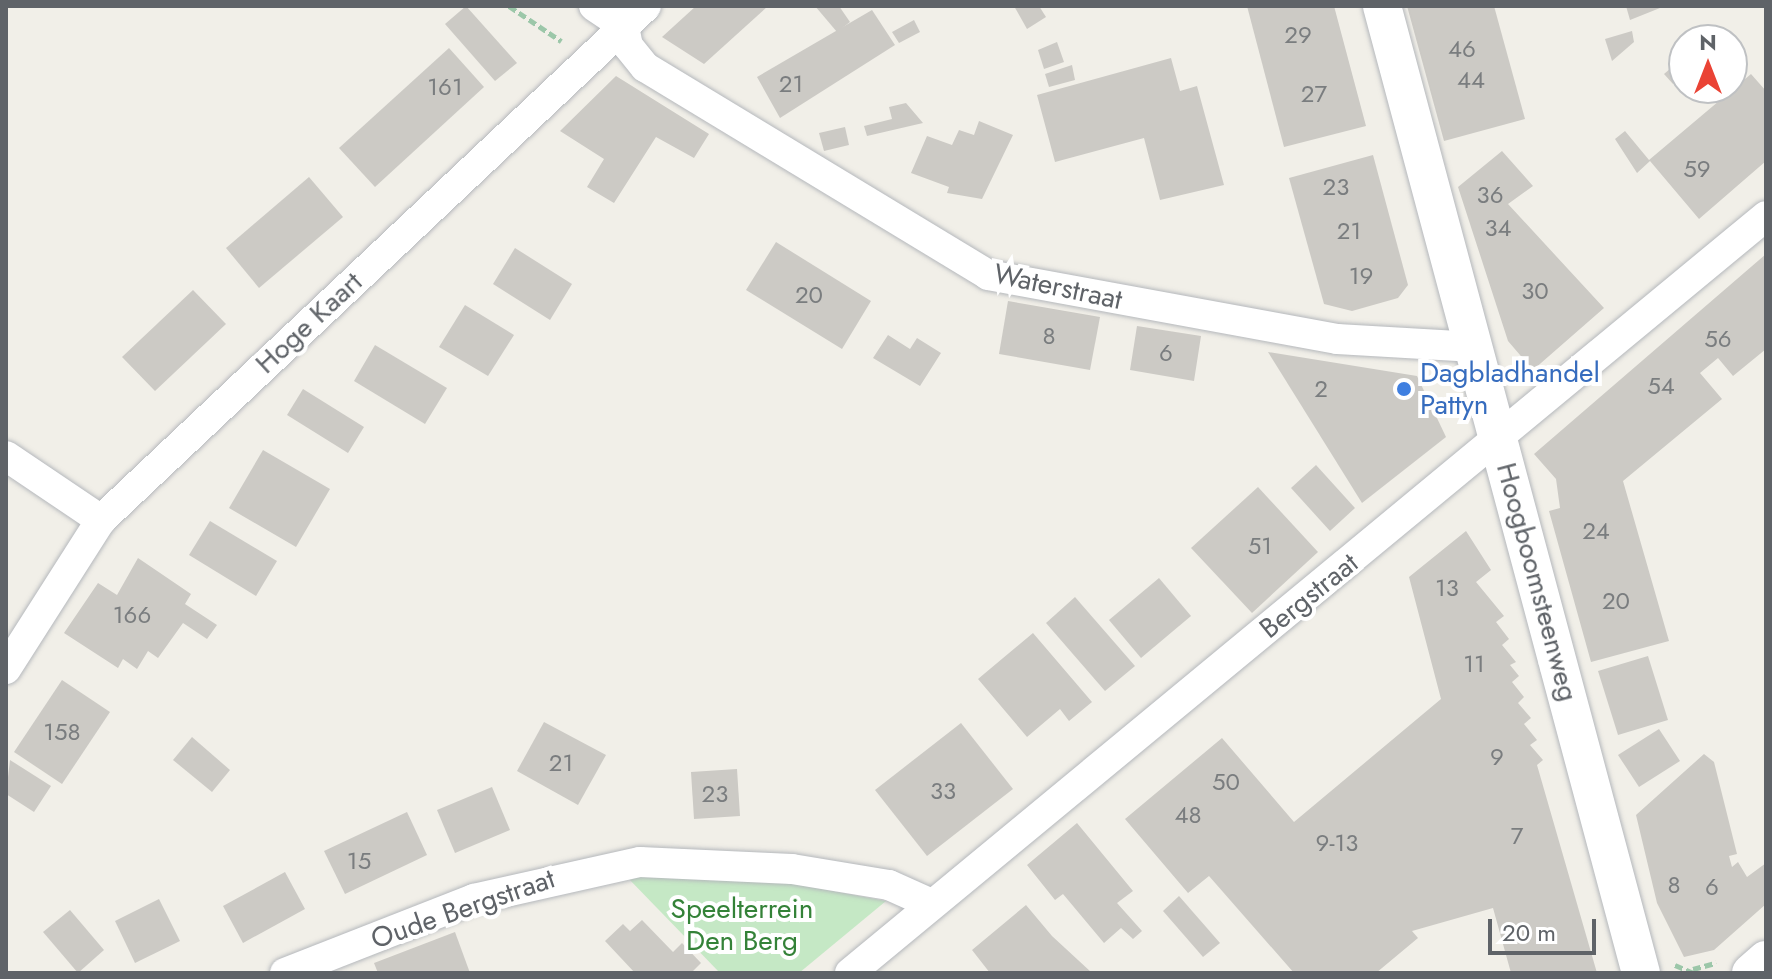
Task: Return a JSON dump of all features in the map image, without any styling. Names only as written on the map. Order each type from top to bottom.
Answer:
[{"type":"street","points":[[594,6],[624,26]]},
{"type":"street","name":"Hoge Kaart","points":[[6,669],[101,520],[646,6]]},
{"type":"street","name":"Hoogboomsteenweg","points":[[1382,6],[1643,972]]},
{"type":"street","name":"Waterstraat","points":[[624,26],[628,46],[645,67],[988,275],[1337,339],[1475,347]]},
{"type":"street","name":"Bergstraat","points":[[850,973],[929,903],[1500,442],[1766,216]]},
{"type":"street","points":[[6,456],[101,520]]},
{"type":"street","name":"Oude Bergstraat","points":[[285,973],[474,899],[640,862],[792,869],[889,885],[929,903]]},
{"type":"street","points":[[1751,973],[1766,960]]},
{"type":"path","points":[[509,6],[567,44]]},
{"type":"path","points":[[1693,969],[1708,967]]},
{"type":"green space","name":"Speelterrein Den Berg","points":[[626,876],[758,877],[886,901],[799,973],[720,973]]},
{"type":"building","points":[[466,6],[517,63],[495,81],[445,24]]},
{"type":"building","points":[[696,6],[768,6],[704,64],[662,37]]},
{"type":"building","points":[[815,6],[839,6],[850,22],[837,32]]},
{"type":"building","points":[[1014,6],[1039,6],[1046,17],[1027,29]]},
{"type":"building","points":[[1247,6],[1334,6],[1366,126],[1284,147]]},
{"type":"building","points":[[1407,6],[1494,6],[1525,119],[1444,141]]},
{"type":"building","points":[[1626,6],[1665,6],[1630,20]]},
{"type":"building","points":[[872,10],[895,45],[780,118],[757,77]]},
{"type":"building","points":[[914,20],[920,32],[899,43],[892,32]]},
{"type":"building","points":[[1632,31],[1634,42],[1612,61],[1605,39]]},
{"type":"building","points":[[1057,42],[1064,62],[1044,69],[1038,50]]},
{"type":"building","points":[[449,48],[484,87],[375,187],[339,148]]},
{"type":"building","points":[[1171,58],[1180,91],[1197,86],[1224,185],[1160,200],[1144,138],[1055,162],[1037,95]]},
{"type":"building","points":[[1072,65],[1075,80],[1049,87],[1045,74]]},
{"type":"building","points":[[1751,74],[1766,91],[1766,161],[1699,219],[1650,161],[1637,173],[1615,139],[1625,131],[1649,160],[1715,104],[1748,104],[1748,77]]},
{"type":"building","points":[[616,76],[709,134],[694,158],[656,137],[614,203],[587,187],[604,159],[560,131]]},
{"type":"building","points":[[906,103],[923,123],[867,136],[864,126],[892,119],[889,107]]},
{"type":"building","points":[[979,121],[1013,135],[982,199],[947,193],[949,187],[911,173],[927,136],[952,145],[959,130],[974,135]]},
{"type":"building","points":[[845,127],[849,145],[824,151],[819,133]]},
{"type":"building","points":[[1502,151],[1533,186],[1508,204],[1604,308],[1533,370],[1508,341],[1458,187]]},
{"type":"building","points":[[1373,155],[1408,285],[1398,298],[1352,311],[1324,304],[1289,178]]},
{"type":"building","points":[[309,177],[343,217],[259,288],[226,248]]},
{"type":"building","points":[[776,242],[871,301],[842,349],[746,290]]},
{"type":"building","points":[[515,248],[572,284],[550,320],[493,284]]},
{"type":"building","points":[[1766,254],[1766,349],[1733,376],[1718,358],[1700,373],[1722,399],[1623,481],[1669,641],[1591,662],[1549,511],[1560,508],[1556,479],[1534,454]]},
{"type":"building","points":[[193,290],[226,324],[155,391],[122,357]]},
{"type":"building","points":[[1008,301],[1100,317],[1090,370],[999,354]]},
{"type":"building","points":[[465,305],[514,335],[488,376],[439,347]]},
{"type":"building","points":[[1137,326],[1201,336],[1194,381],[1130,370]]},
{"type":"building","points":[[888,335],[910,349],[917,338],[941,353],[920,386],[873,358]]},
{"type":"building","points":[[375,345],[447,388],[425,424],[354,381]]},
{"type":"building","points":[[1268,352],[1417,376],[1446,437],[1362,503]]},
{"type":"building","points":[[303,389],[364,427],[348,453],[287,415]]},
{"type":"building","points":[[263,450],[330,489],[296,547],[229,508]]},
{"type":"building","points":[[1316,465],[1355,508],[1330,531],[1291,488]]},
{"type":"building","points":[[1258,487],[1318,552],[1252,613],[1191,548]]},
{"type":"building","points":[[210,521],[277,561],[256,596],[189,555]]},
{"type":"building","points":[[1466,531],[1491,570],[1476,582],[1504,616],[1496,622],[1509,639],[1502,645],[1516,662],[1510,665],[1519,676],[1512,682],[1524,697],[1518,703],[1531,718],[1524,724],[1537,740],[1530,745],[1543,760],[1537,765],[1597,973],[1511,973],[1493,908],[1412,931],[1418,938],[1376,973],[1294,973],[1209,876],[1188,893],[1125,819],[1222,738],[1294,822],[1441,699],[1409,577]]},
{"type":"building","points":[[138,558],[191,594],[185,604],[217,625],[207,639],[183,623],[158,658],[148,651],[137,669],[123,659],[118,668],[64,633],[98,583],[117,595]]},
{"type":"building","points":[[1159,578],[1191,616],[1141,658],[1109,620]]},
{"type":"building","points":[[1075,597],[1135,666],[1105,691],[1046,623]]},
{"type":"building","points":[[1033,633],[1092,702],[1069,721],[1060,709],[1027,737],[978,679]]},
{"type":"building","points":[[1648,656],[1668,720],[1618,735],[1598,671]]},
{"type":"building","points":[[62,680],[110,712],[62,784],[14,752]]},
{"type":"building","points":[[544,722],[606,755],[578,805],[517,771]]},
{"type":"building","points":[[961,723],[1013,789],[927,856],[875,790]]},
{"type":"building","points":[[1659,729],[1680,761],[1639,787],[1618,755]]},
{"type":"building","points":[[192,737],[230,770],[212,792],[173,760]]},
{"type":"building","points":[[1704,754],[1714,762],[1737,854],[1729,856],[1732,867],[1738,862],[1747,877],[1766,863],[1766,904],[1714,950],[1684,957],[1657,903],[1636,815]]},
{"type":"building","points":[[10,760],[51,786],[34,812],[6,794]]},
{"type":"building","points":[[737,769],[740,816],[694,819],[691,772]]},
{"type":"building","points":[[492,787],[510,830],[455,853],[437,810]]},
{"type":"building","points":[[407,812],[427,855],[345,894],[324,851]]},
{"type":"building","points":[[1077,823],[1133,891],[1117,903],[1142,931],[1133,939],[1121,928],[1104,943],[1063,894],[1055,900],[1027,865]]},
{"type":"building","points":[[285,872],[305,909],[243,943],[223,906]]},
{"type":"building","points":[[1179,896],[1220,943],[1203,957],[1163,911]]},
{"type":"building","points":[[159,899],[180,941],[135,963],[115,921]]},
{"type":"building","points":[[1026,905],[1052,936],[1091,972],[990,973],[972,950]]},
{"type":"building","points":[[70,910],[104,950],[78,973],[43,932]]},
{"type":"building","points":[[642,920],[673,952],[682,943],[701,963],[691,973],[635,973],[605,941],[623,924],[630,931]]},
{"type":"building","points":[[455,932],[470,973],[378,973],[374,963]]},
{"type":"place","name":"Dagbladhandel Pattyn","points":[[1404,389]]}]
